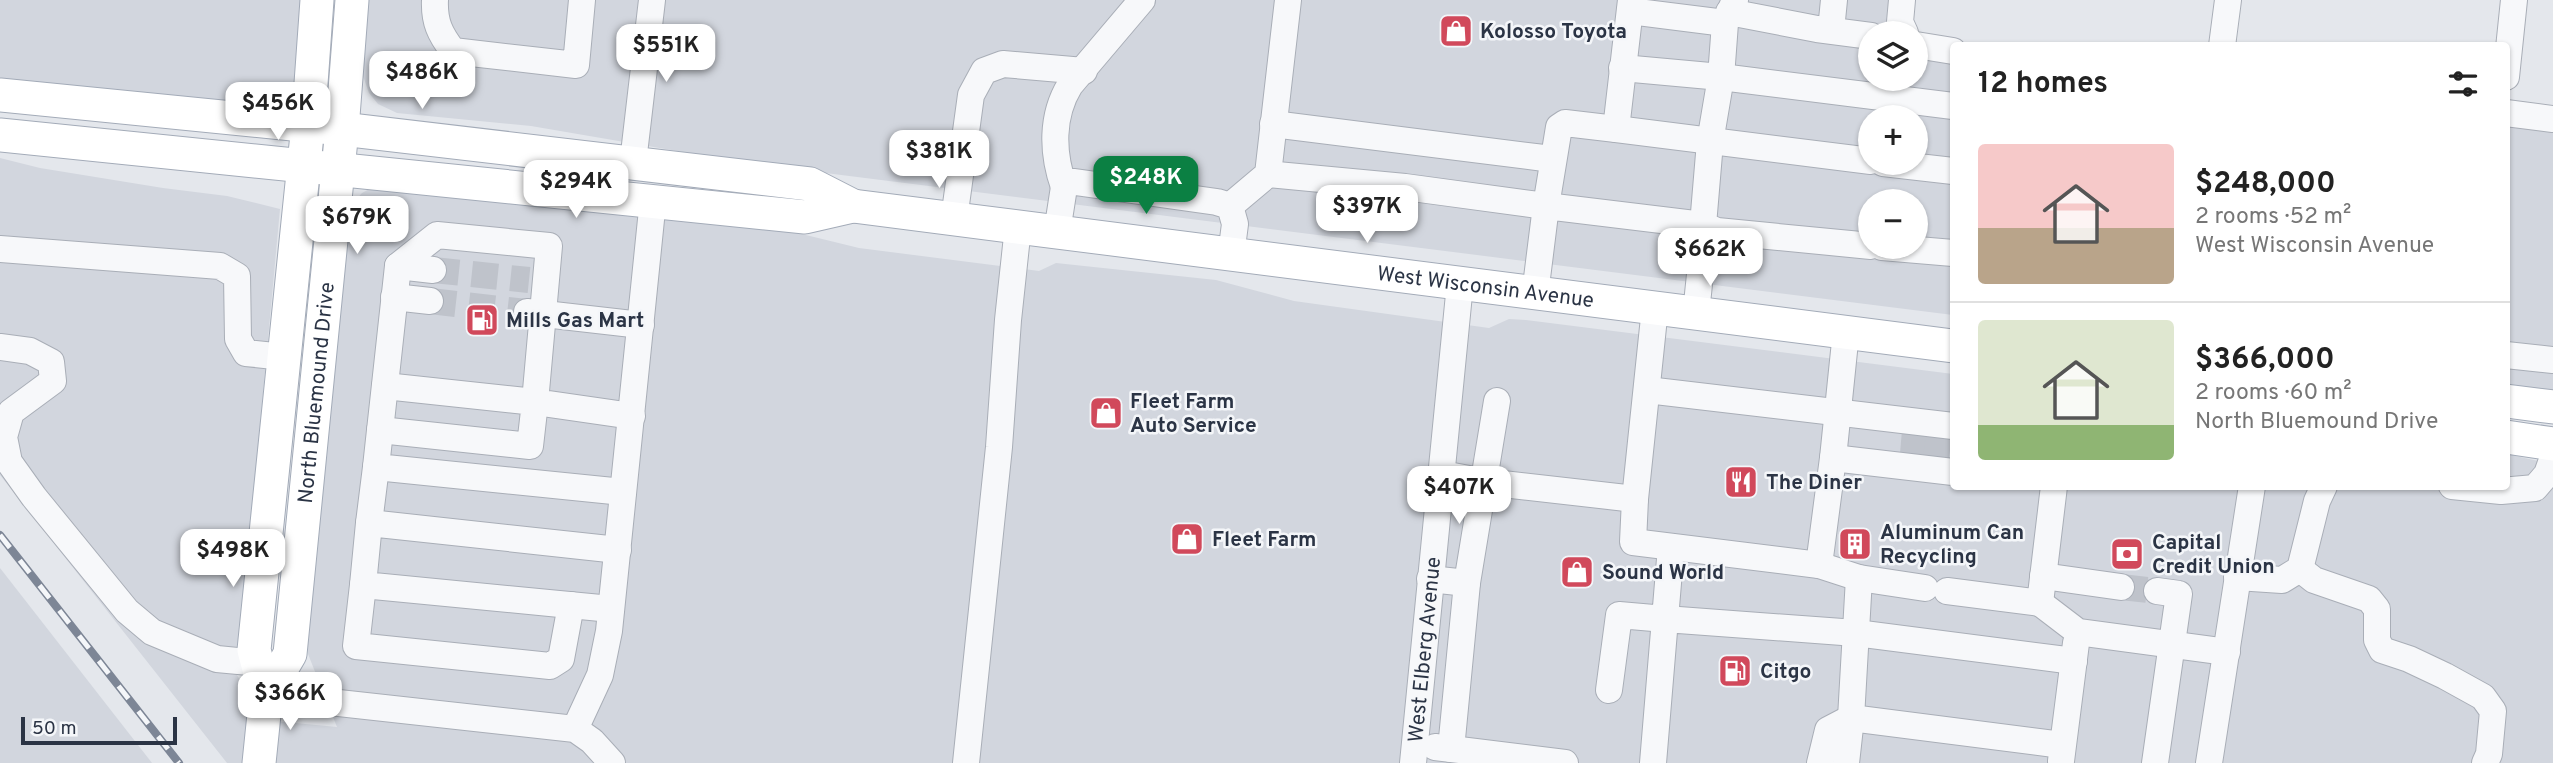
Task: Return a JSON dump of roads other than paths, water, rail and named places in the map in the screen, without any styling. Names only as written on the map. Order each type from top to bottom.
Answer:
[{"type":"main road","name":"North Bluemound Drive","points":[[259,763],[266,695],[254,650],[308,125],[317,0]]},
{"type":"main road","name":"North Bluemound Drive","points":[[266,695],[290,654],[342,129],[352,0]]},
{"type":"main road","name":"West Wisconsin Avenue","points":[[0,95],[308,125],[810,184],[853,206]]},
{"type":"main road","name":"West Wisconsin Avenue","points":[[0,135],[805,216],[853,206],[1950,346]]},
{"type":"main road","points":[[2510,402],[2553,407]]},
{"type":"main road","points":[[2510,438],[2553,444]]},
{"type":"street","points":[[435,0],[434,14],[438,33],[453,51],[576,65],[582,0]]},
{"type":"street","points":[[633,162],[652,0]]},
{"type":"street","points":[[1057,232],[1064,187],[1054,152],[1061,100],[1070,85],[1142,0]]},
{"type":"street","points":[[1230,206],[1268,174],[1289,0]]},
{"type":"street","points":[[1831,30],[1835,0]]},
{"type":"street","points":[[1900,21],[1902,0]]},
{"type":"street","points":[[2223,42],[2228,0]]},
{"type":"street","points":[[2510,42],[2514,0]]},
{"type":"street","points":[[1616,130],[1630,6],[1790,11],[1831,30],[1858,34]]},
{"type":"street","points":[[1696,313],[1710,142],[1730,11]]},
{"type":"street","points":[[1928,47],[1950,51]]},
{"type":"street","points":[[954,219],[971,95],[984,71],[1003,64],[1084,71]]},
{"type":"street","points":[[1622,68],[1721,77],[1950,106]]},
{"type":"street","points":[[2510,114],[2553,119]]},
{"type":"street","points":[[1535,294],[1556,134],[1559,127],[1565,123],[1858,159]]},
{"type":"street","points":[[1273,124],[1552,159]]},
{"type":"street","points":[[1928,168],[1950,171]]},
{"type":"street","points":[[1268,174],[1405,187],[1703,225],[1717,232],[1858,245]]},
{"type":"street","points":[[1064,187],[1068,182],[1075,182],[1230,206]]},
{"type":"street","points":[[575,729],[600,675],[611,609],[653,200]]},
{"type":"street","points":[[1230,206],[1235,224],[1231,255]]},
{"type":"street","points":[[966,763],[1001,430],[1007,320],[1018,227]]},
{"type":"street","points":[[380,430],[530,446],[534,402],[534,313],[537,281],[549,246],[437,235],[398,266],[356,646],[550,666],[561,659],[571,605]]},
{"type":"street","points":[[0,249],[220,266],[237,276],[238,339],[246,353],[284,357]]},
{"type":"street","points":[[1928,251],[1950,253]]},
{"type":"street","points":[[398,266],[433,270]]},
{"type":"street","name":"West Elberg Avenue","points":[[1414,754],[1460,284]]},
{"type":"street","points":[[394,297],[430,301]]},
{"type":"street","points":[[1656,309],[1635,499],[1633,542],[1819,565],[1859,578],[2040,603],[2078,632],[2227,652]]},
{"type":"street","points":[[534,313],[641,325]]},
{"type":"street","points":[[1819,565],[1846,332]]},
{"type":"street","points":[[0,347],[30,351],[51,362],[53,381],[11,412],[4,437],[9,462],[86,564],[127,611],[152,632],[217,659],[258,663]]},
{"type":"street","points":[[2510,355],[2553,360]]},
{"type":"street","points":[[385,386],[632,416]]},
{"type":"street","points":[[1647,390],[1838,413],[1931,446]]},
{"type":"street","points":[[1451,748],[1467,583],[1497,401]]},
{"type":"street","points":[[1833,458],[1931,446]]},
{"type":"street","points":[[2491,490],[2535,488],[2547,474],[2553,457]]},
{"type":"street","points":[[376,467],[623,492]]},
{"type":"street","points":[[1442,474],[1485,482],[1635,499]]},
{"type":"street","points":[[2040,603],[2054,490]]},
{"type":"street","points":[[2209,763],[2251,490]]},
{"type":"street","points":[[2237,577],[2282,580],[2300,569],[2322,490]]},
{"type":"street","points":[[369,523],[618,550]]},
{"type":"street","points":[[1653,763],[1671,547]]},
{"type":"street","points":[[2300,569],[2314,580],[2368,599],[2377,609],[2377,640],[2382,650],[2409,659],[2483,697],[2493,711],[2489,754],[2485,763]]},
{"type":"street","points":[[2043,576],[2121,587]]},
{"type":"street","points":[[1846,763],[1859,578]]},
{"type":"street","points":[[1430,579],[1467,583]]},
{"type":"street","points":[[363,585],[611,609]]},
{"type":"street","points":[[2155,763],[2179,594],[2157,591]]},
{"type":"street","points":[[1609,690],[1619,615],[1856,633],[2074,661]]},
{"type":"street","points":[[1820,763],[1828,730],[1851,718],[2062,754],[2078,632]]},
{"type":"street","points":[[266,695],[575,729],[592,741],[612,763]]},
{"type":"street","points":[[1418,707],[1454,711]]},
{"type":"street","points":[[1414,754],[1451,748],[1565,763]]},
{"type":"tunnel","points":[[433,270],[529,280]]},
{"type":"tunnel","points":[[430,301],[526,312]]},
{"type":"tunnel","points":[[1913,454],[1915,431]]},
{"type":"tunnel","points":[[1936,457],[1939,435]]},
{"type":"tunnel","points":[[2121,587],[2157,591]]},
{"type":"railway","points":[[0,535],[179,763]]},
{"type":"place","name":"Kolosso Toyota","points":[[1456,31]]},
{"type":"place","name":"Mills Gas Mart","points":[[482,320]]},
{"type":"place","name":"Fleet Farm Auto Service","points":[[1106,413]]},
{"type":"place","name":"The Diner","points":[[1741,482]]},
{"type":"place","name":"Fleet Farm","points":[[1187,539]]},
{"type":"place","name":"Aluminum Can Recycling","points":[[1855,544]]},
{"type":"place","name":"Capital Credit Union","points":[[2127,554]]},
{"type":"place","name":"Sound World","points":[[1577,572]]},
{"type":"place","name":"Citgo","points":[[1735,671]]}]
